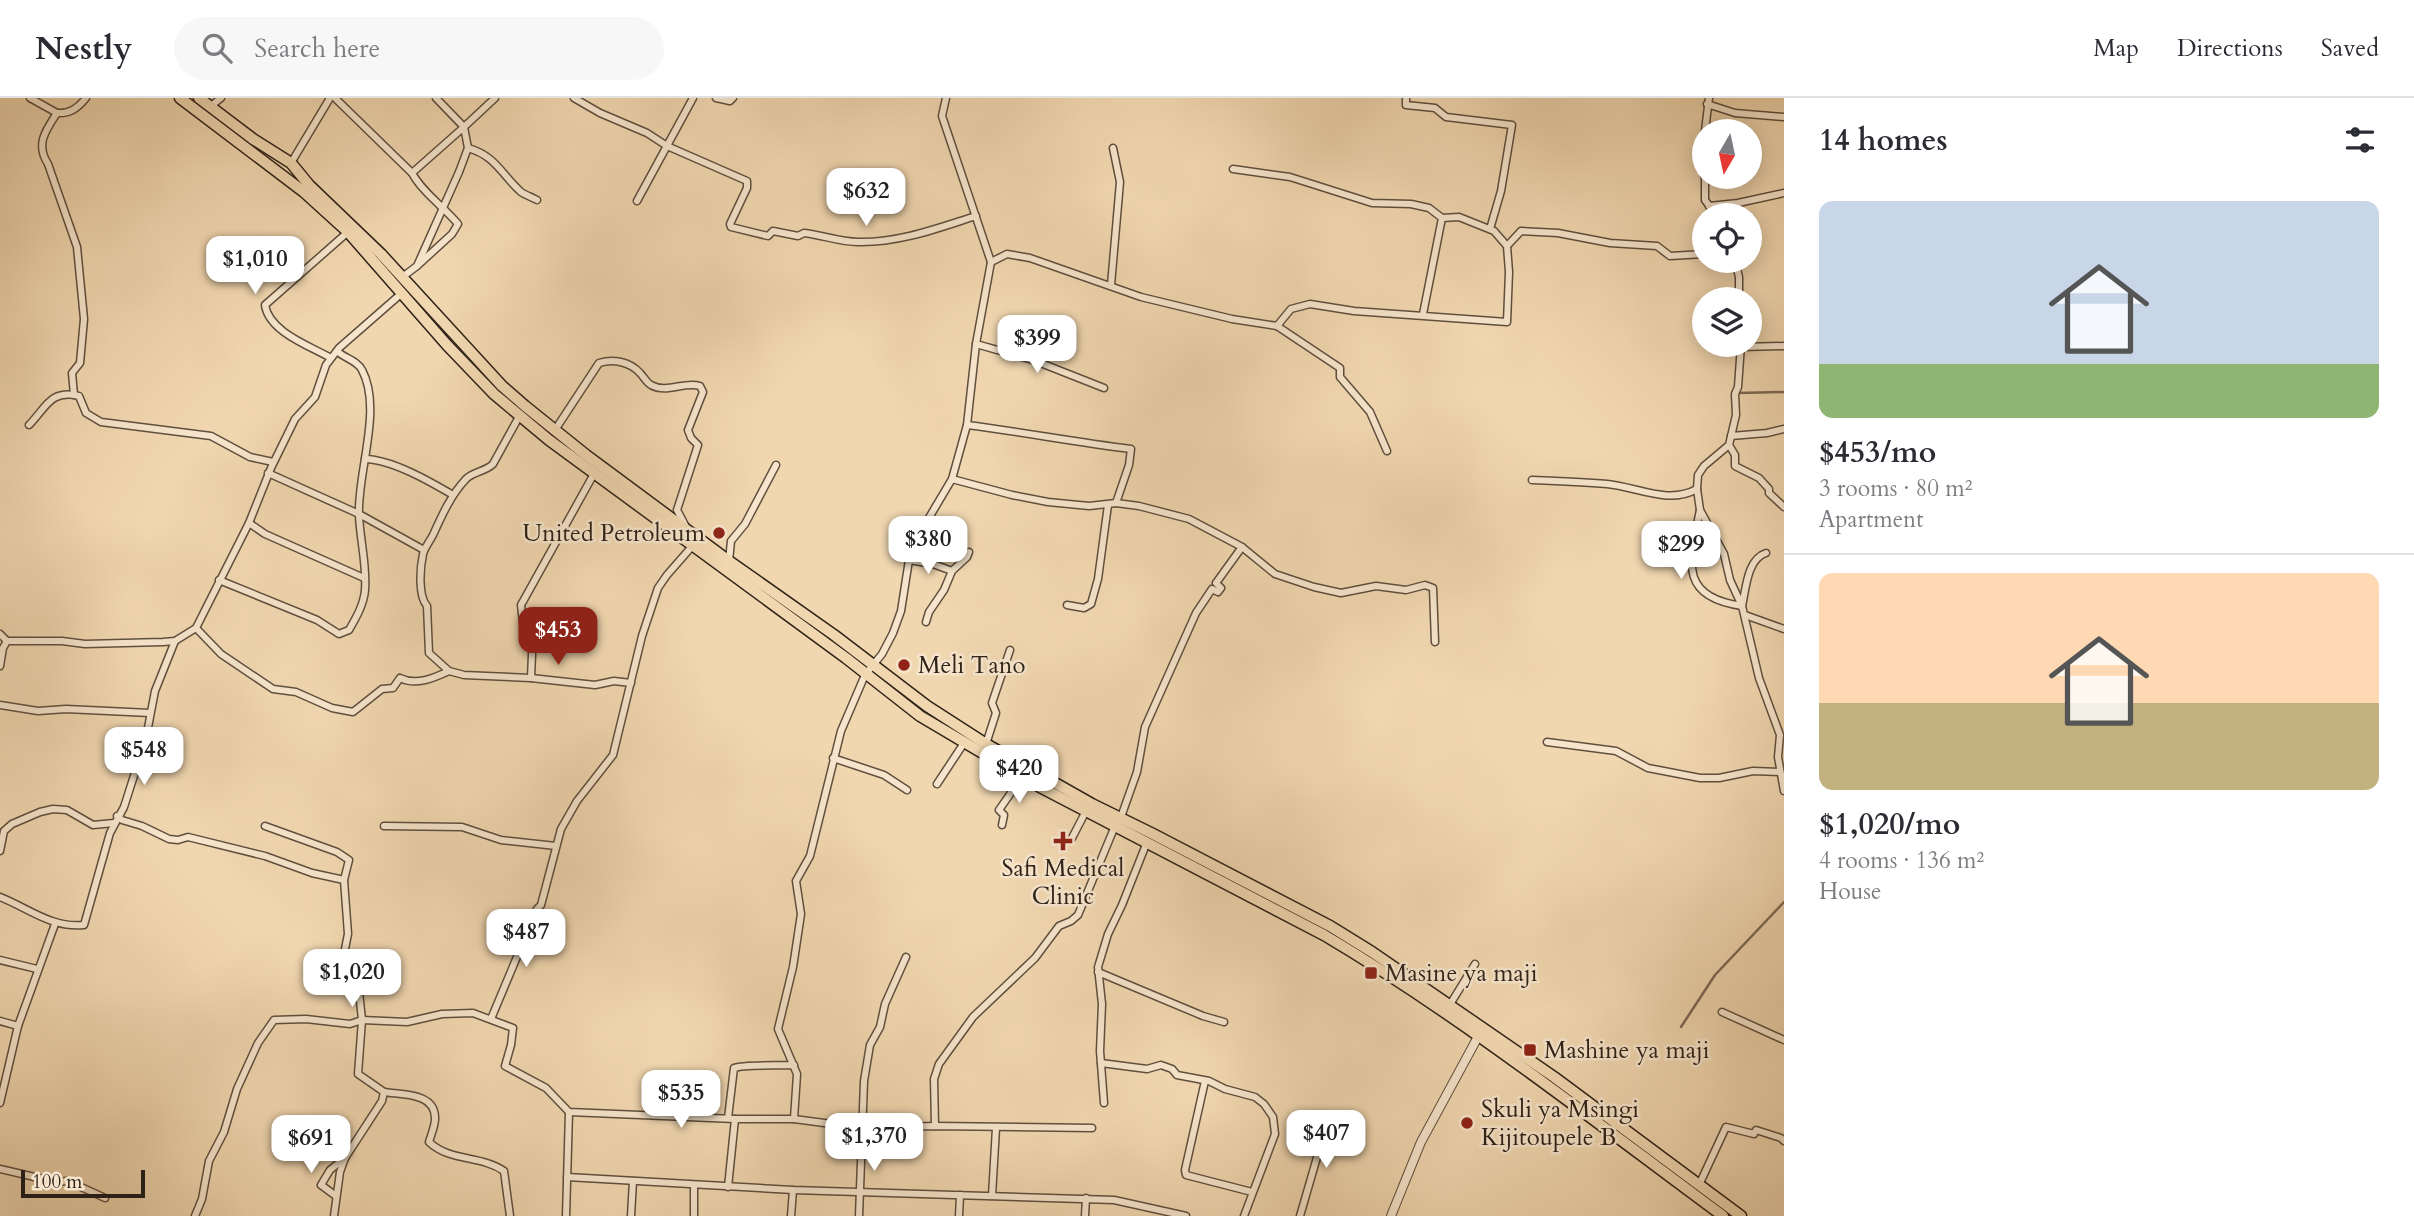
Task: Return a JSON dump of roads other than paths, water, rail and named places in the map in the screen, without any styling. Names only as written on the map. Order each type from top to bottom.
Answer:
[{"type":"main road","points":[[180,98],[304,192],[398,280],[502,386],[555,430],[686,528],[696,542],[729,561],[874,665],[964,743],[1086,811],[1118,821],[1330,926],[1372,952],[1449,1006],[1723,1216]]},
{"type":"main road","points":[[199,98],[290,163],[398,280],[402,293],[494,394],[549,440],[696,542],[865,675],[943,723],[1092,804],[1147,842],[1335,941],[1480,1032],[1741,1216]]},
{"type":"street","points":[[30,98],[57,113],[69,112],[86,98]]},
{"type":"street","points":[[211,106],[220,98]]},
{"type":"street","points":[[290,163],[333,98],[412,173],[418,185],[444,207],[458,224],[457,229],[398,280]]},
{"type":"street","points":[[417,266],[468,148],[464,127],[436,98]]},
{"type":"street","points":[[412,173],[495,98]]},
{"type":"street","points":[[637,201],[693,98]]},
{"type":"street","points":[[716,98],[730,101],[733,98]]},
{"type":"street","points":[[794,1119],[797,1074],[778,1029],[793,967],[801,914],[796,881],[810,856],[841,731],[865,675],[893,633],[901,611],[909,560],[918,538],[952,479],[967,425],[976,344],[991,262],[942,116],[946,98]]},
{"type":"street","points":[[1406,98],[1406,105],[1436,108],[1446,117],[1512,125],[1501,191],[1490,229]]},
{"type":"street","points":[[577,99],[647,133],[667,146],[747,181],[747,188],[731,227],[768,236],[773,231],[798,236],[804,233],[858,242],[890,240],[976,216]]},
{"type":"street","points":[[1706,119],[1708,101],[1735,113],[1784,117]]},
{"type":"street","points":[[57,113],[42,136],[43,156],[77,247],[84,319],[80,363],[72,373],[74,395]]},
{"type":"street","points":[[468,148],[479,151],[494,161],[522,193],[537,200]]},
{"type":"street","points":[[1111,285],[1121,182],[1112,148]]},
{"type":"street","points":[[1233,169],[1290,177],[1372,203],[1410,204],[1429,208],[1443,218],[1459,217],[1490,229],[1507,246],[1507,322],[1310,304],[1291,309],[1277,326]]},
{"type":"street","points":[[1738,203],[1784,193]]},
{"type":"street","points":[[1423,314],[1443,218]]},
{"type":"street","points":[[1507,246],[1521,230],[1558,233],[1610,243],[1657,246],[1670,256],[1692,255]]},
{"type":"street","points":[[331,358],[284,332],[266,314],[265,305],[348,232]]},
{"type":"street","points":[[991,262],[1007,254],[1030,258],[1141,297],[1232,319],[1277,326],[1340,368],[1340,377],[1370,412],[1387,451]]},
{"type":"street","points":[[0,634],[7,641],[176,641],[196,628],[249,523],[273,462],[295,419],[315,397],[326,365],[337,351],[402,293]]},
{"type":"street","points":[[976,344],[1033,360],[1104,388]]},
{"type":"street","points":[[1762,346],[1784,346]]},
{"type":"street","points":[[219,580],[317,620],[332,631],[344,634],[349,630],[362,604],[365,591],[359,514],[370,403],[365,380],[358,365],[337,351]]},
{"type":"street","points":[[1740,357],[1735,394],[1736,415],[1729,444],[1704,466],[1698,475],[1700,510],[1691,570],[1696,583],[1710,597],[1742,606]]},
{"type":"street","points":[[555,430],[599,363],[612,359],[634,367],[650,385],[668,389],[691,383],[700,386],[703,393],[688,430],[698,445],[677,510],[686,528]]},
{"type":"street","points":[[29,425],[51,398],[69,393],[79,396],[86,413],[101,422],[211,436],[250,457],[273,462]]},
{"type":"street","points":[[520,415],[494,464],[487,470],[469,476],[453,495],[424,550],[421,572],[422,601],[427,607],[429,653],[449,671],[464,675],[531,678],[595,685],[614,681],[631,683]]},
{"type":"street","points":[[967,425],[1130,449],[1129,465],[1112,504],[1091,604],[1084,608],[1067,605]]},
{"type":"street","points":[[1731,436],[1784,429]]},
{"type":"street","points":[[1729,444],[1735,455],[1735,466],[1759,478],[1769,489],[1769,494],[1784,507]]},
{"type":"street","points":[[365,458],[377,459],[453,495]]},
{"type":"street","points":[[729,561],[732,541],[776,465]]},
{"type":"street","points":[[531,678],[533,630],[523,623],[521,605],[595,472]]},
{"type":"street","points":[[268,473],[359,514],[424,550]]},
{"type":"street","points":[[952,479],[1048,502],[1089,506],[1139,506],[1189,519],[1242,547],[1275,574],[1314,587],[1341,593],[1376,586],[1406,590],[1425,585],[1433,588],[1435,642]]},
{"type":"street","points":[[1532,480],[1624,486],[1660,496],[1688,494],[1697,489]]},
{"type":"street","points":[[1700,510],[1724,554],[1730,580],[1745,615],[1759,678],[1782,734],[1780,772],[1784,791]]},
{"type":"street","points":[[249,523],[265,534],[364,578]]},
{"type":"street","points":[[491,1019],[541,905],[561,829],[577,801],[613,755],[642,636],[658,589],[696,542]]},
{"type":"street","points":[[934,1126],[934,1079],[939,1065],[973,1017],[1027,967],[1059,926],[1079,915],[1137,772],[1145,727],[1196,613],[1212,589],[1218,592],[1221,588],[1216,583],[1242,547]]},
{"type":"street","points":[[926,622],[953,571],[969,552]]},
{"type":"street","points":[[1742,606],[1753,563],[1757,556],[1766,553]]},
{"type":"street","points":[[909,560],[953,571]]},
{"type":"street","points":[[1745,615],[1784,629]]},
{"type":"street","points":[[196,628],[221,654],[273,689],[296,692],[332,708],[353,712],[382,689],[393,688],[400,677],[406,681],[433,679],[449,671]]},
{"type":"street","points":[[0,666],[7,641]]},
{"type":"street","points":[[0,897],[55,924],[84,925],[114,823],[124,807],[146,738],[155,691],[176,641]]},
{"type":"street","points":[[986,744],[996,713],[992,703],[1010,650]]},
{"type":"street","points":[[0,705],[38,711],[66,709],[150,713]]},
{"type":"street","points":[[937,784],[964,743]]},
{"type":"street","points":[[1547,743],[1616,751],[1648,768],[1700,779],[1753,771],[1780,772]]},
{"type":"street","points":[[833,758],[884,775],[907,790]]},
{"type":"street","points":[[1002,825],[1004,815],[999,810],[1022,777]]},
{"type":"street","points":[[0,850],[4,831],[12,824],[40,812],[67,810],[93,825],[114,823]]},
{"type":"street","points":[[1072,838],[1086,811]]},
{"type":"street","points":[[117,816],[169,839],[188,837],[265,856],[312,873],[344,880]]},
{"type":"street","points":[[265,826],[337,852],[349,860],[344,880],[348,934],[343,960],[353,966],[356,973],[362,1020],[358,1074],[384,1091],[404,1092],[425,1099],[435,1119],[429,1142],[434,1147],[450,1155],[496,1165],[504,1171],[510,1216]]},
{"type":"street","points":[[384,826],[461,827],[501,840],[556,846]]},
{"type":"street","points":[[1104,1103],[1101,1063],[1102,1004],[1098,967],[1108,934],[1147,842]]},
{"type":"street","points":[[0,1103],[18,1026],[55,924]]},
{"type":"street","points":[[859,1216],[864,1081],[870,1045],[880,1027],[885,1004],[906,957]]},
{"type":"street","points":[[0,960],[37,969]]},
{"type":"street","points":[[1449,1006],[1475,964]]},
{"type":"street","points":[[1098,972],[1203,1016],[1224,1022]]},
{"type":"street","points":[[1722,1012],[1784,1040]]},
{"type":"street","points":[[195,1216],[202,1199],[209,1161],[224,1132],[237,1089],[258,1043],[274,1020],[306,1019],[350,1024],[362,1020],[407,1022],[442,1014],[473,1013],[513,1028],[512,1045],[505,1066],[546,1088],[569,1112],[794,1119],[862,1128],[1092,1128]]},
{"type":"street","points":[[0,1021],[18,1026]]},
{"type":"street","points":[[1391,1216],[1422,1142],[1480,1032]]},
{"type":"street","points":[[1101,1063],[1147,1069],[1161,1065],[1172,1069],[1177,1075],[1255,1097],[1264,1104],[1273,1117],[1275,1134],[1244,1216]]},
{"type":"street","points":[[728,1187],[734,1068],[740,1065],[794,1065]]},
{"type":"street","points":[[1205,1081],[1186,1175],[1252,1192]]},
{"type":"street","points":[[336,1196],[321,1185],[330,1170],[345,1158],[382,1101],[384,1091]]},
{"type":"street","points":[[566,1216],[569,1112]]},
{"type":"street","points":[[1300,1216],[1329,1116]]},
{"type":"street","points":[[1699,1185],[1727,1127],[1754,1134],[1756,1130],[1761,1130],[1784,1141]]},
{"type":"street","points":[[992,1196],[996,1128]]},
{"type":"street","points":[[334,1216],[345,1158]]},
{"type":"street","points":[[0,1169],[56,1182],[68,1181],[105,1198]]},
{"type":"street","points":[[567,1177],[793,1191],[1086,1198],[1114,1200],[1186,1216]]},
{"type":"street","points":[[631,1216],[633,1181]]},
{"type":"street","points":[[694,1185],[694,1216]]},
{"type":"street","points":[[791,1216],[793,1191]]},
{"type":"street","points":[[959,1216],[960,1195]]},
{"type":"street","points":[[1085,1216],[1086,1198]]},
{"type":"waterway","points":[[1738,393],[1784,392]]},
{"type":"waterway","points":[[1681,1027],[1715,975],[1784,902]]},
{"type":"place","name":"United Petroleum","points":[[719,533]]},
{"type":"place","name":"Meli Tano","points":[[904,665]]},
{"type":"place","name":"Safi Medical Clinic","points":[[1063,841]]},
{"type":"place","name":"Masine ya maji","points":[[1371,973]]},
{"type":"place","name":"Mashine ya maji","points":[[1530,1050]]},
{"type":"place","name":"Skuli ya Msingi Kijitoupele B","points":[[1467,1123]]}]
